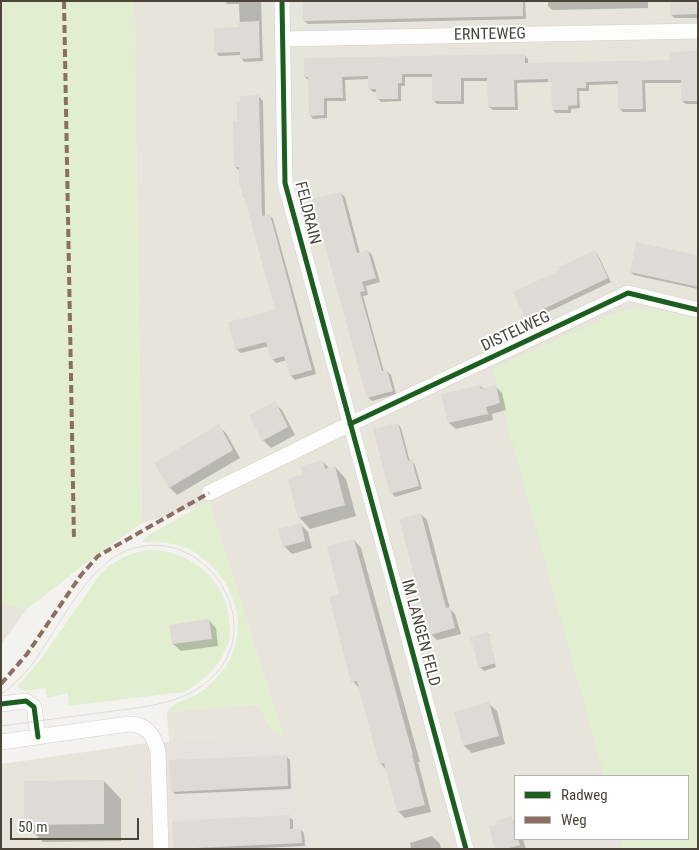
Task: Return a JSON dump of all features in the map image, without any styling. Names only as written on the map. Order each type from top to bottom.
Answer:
[{"type":"street","name":"FELDRAIN","points":[[282,1],[285,183],[350,424]]},
{"type":"street","name":"ERNTEWEG","points":[[282,39],[698,31]]},
{"type":"street","name":"DISTELWEG","points":[[209,493],[350,424],[628,293],[698,310]]},
{"type":"street","name":"IM LANGEN FELD","points":[[350,424],[466,849]]},
{"type":"street","points":[[1,704],[26,702],[34,707],[38,737]]},
{"type":"street","points":[[1,742],[128,724],[136,724],[149,730],[154,737],[158,752],[161,849]]},
{"type":"shaded area","points":[[134,1],[698,1],[698,319],[656,309],[632,309],[608,316],[605,775],[514,775],[514,840],[623,840],[625,849],[1,849],[1,764],[147,743],[169,742],[167,712],[257,704],[273,731],[283,736],[209,501],[201,506],[142,523]]},
{"type":"shaded area","points":[[1,603],[27,609],[1,644]]},
{"type":"shaded area","points":[[283,736],[311,849],[168,849],[164,742]]},
{"type":"shaded area","points":[[133,762],[148,762],[150,797],[134,797]]},
{"type":"green space","points":[[1,1],[134,1],[142,523],[94,557],[27,609],[1,603]]},
{"type":"green space","points":[[632,309],[656,309],[698,319],[698,849],[624,849],[621,840],[689,840],[689,775],[604,775],[492,369],[608,316]]},
{"type":"green space","points":[[209,501],[283,736],[273,732],[257,704],[167,712],[176,703],[196,695],[204,689],[216,679],[226,666],[234,650],[238,633],[237,616],[233,599],[226,583],[202,557],[187,548],[176,545],[142,542],[146,537]]},
{"type":"green space","points":[[146,550],[176,554],[189,560],[212,578],[220,590],[226,604],[230,631],[228,646],[219,662],[209,674],[184,692],[69,706],[68,693],[47,698],[45,688],[25,691],[17,687],[41,659],[101,573],[122,558]]},
{"type":"building","points":[[303,1],[523,1],[523,16],[303,21]]},
{"type":"building","points":[[670,1],[698,1],[698,14],[670,15]]},
{"type":"building","points":[[259,21],[260,58],[240,59],[240,52],[214,53],[214,28],[238,27],[238,22]]},
{"type":"building","points":[[698,51],[698,101],[681,101],[681,80],[642,80],[643,109],[618,109],[618,81],[586,82],[586,88],[577,88],[577,105],[568,106],[568,110],[552,110],[551,82],[548,82],[548,79],[514,80],[515,107],[488,107],[487,78],[461,78],[461,101],[432,101],[432,74],[402,74],[402,83],[398,83],[398,99],[376,99],[376,89],[368,89],[368,76],[342,77],[343,98],[324,98],[324,115],[309,116],[308,77],[304,77],[304,58],[525,54],[525,63],[670,60],[670,52]]},
{"type":"building","points":[[259,95],[262,216],[270,214],[312,370],[290,376],[284,356],[271,360],[266,342],[235,350],[228,322],[275,310],[244,197],[242,197],[242,186],[239,186],[239,167],[234,168],[233,121],[237,121],[237,102],[240,102],[240,96]]},
{"type":"building","points":[[341,192],[357,253],[368,250],[376,278],[362,282],[365,291],[360,292],[382,371],[387,370],[393,391],[367,398],[312,199]]},
{"type":"building","points":[[636,242],[698,255],[698,287],[630,272]]},
{"type":"building","points":[[595,250],[608,278],[525,318],[513,292],[560,270],[559,267]]},
{"type":"building","points":[[480,385],[481,389],[496,385],[500,403],[486,407],[488,414],[448,423],[441,394]]},
{"type":"building","points":[[275,401],[288,427],[262,441],[249,415]]},
{"type":"building","points":[[398,423],[408,461],[412,460],[419,486],[390,494],[373,429]]},
{"type":"building","points":[[219,424],[233,450],[169,488],[154,463]]},
{"type":"building","points":[[323,460],[325,469],[335,466],[345,505],[298,518],[288,479],[303,474],[301,466]]},
{"type":"building","points":[[421,513],[446,608],[450,607],[455,628],[430,635],[399,519]]},
{"type":"building","points":[[301,523],[305,541],[283,547],[278,529]]},
{"type":"building","points":[[354,539],[425,805],[397,812],[384,763],[379,764],[357,681],[351,682],[329,597],[339,594],[327,546]]},
{"type":"building","points":[[209,619],[212,639],[172,644],[169,625]]},
{"type":"building","points":[[488,632],[496,663],[479,668],[470,637]]},
{"type":"building","points":[[489,702],[499,736],[463,746],[454,712]]},
{"type":"building","points":[[287,755],[288,786],[171,792],[169,760]]},
{"type":"building","points":[[104,780],[104,824],[24,825],[24,781]]},
{"type":"building","points":[[290,815],[290,829],[301,829],[302,843],[174,849],[172,821]]},
{"type":"building","points":[[512,816],[514,840],[518,840],[520,845],[506,849],[495,849],[489,827],[496,825],[495,821]]},
{"type":"tram line","points":[[1,695],[33,663],[72,603],[94,574],[119,554],[150,545],[179,550],[204,564],[222,586],[233,613],[233,641],[220,668],[194,691],[173,700],[151,706],[1,726]]},
{"type":"marked path","points":[[64,1],[74,540]]},
{"type":"marked path","points":[[1,684],[27,654],[81,575],[98,556],[209,493]]},
{"type":"cycle path","points":[[282,1],[285,183],[466,849]]},
{"type":"cycle path","points":[[350,424],[628,293],[698,310]]},
{"type":"cycle path","points":[[1,704],[26,701],[34,707],[38,737]]}]
